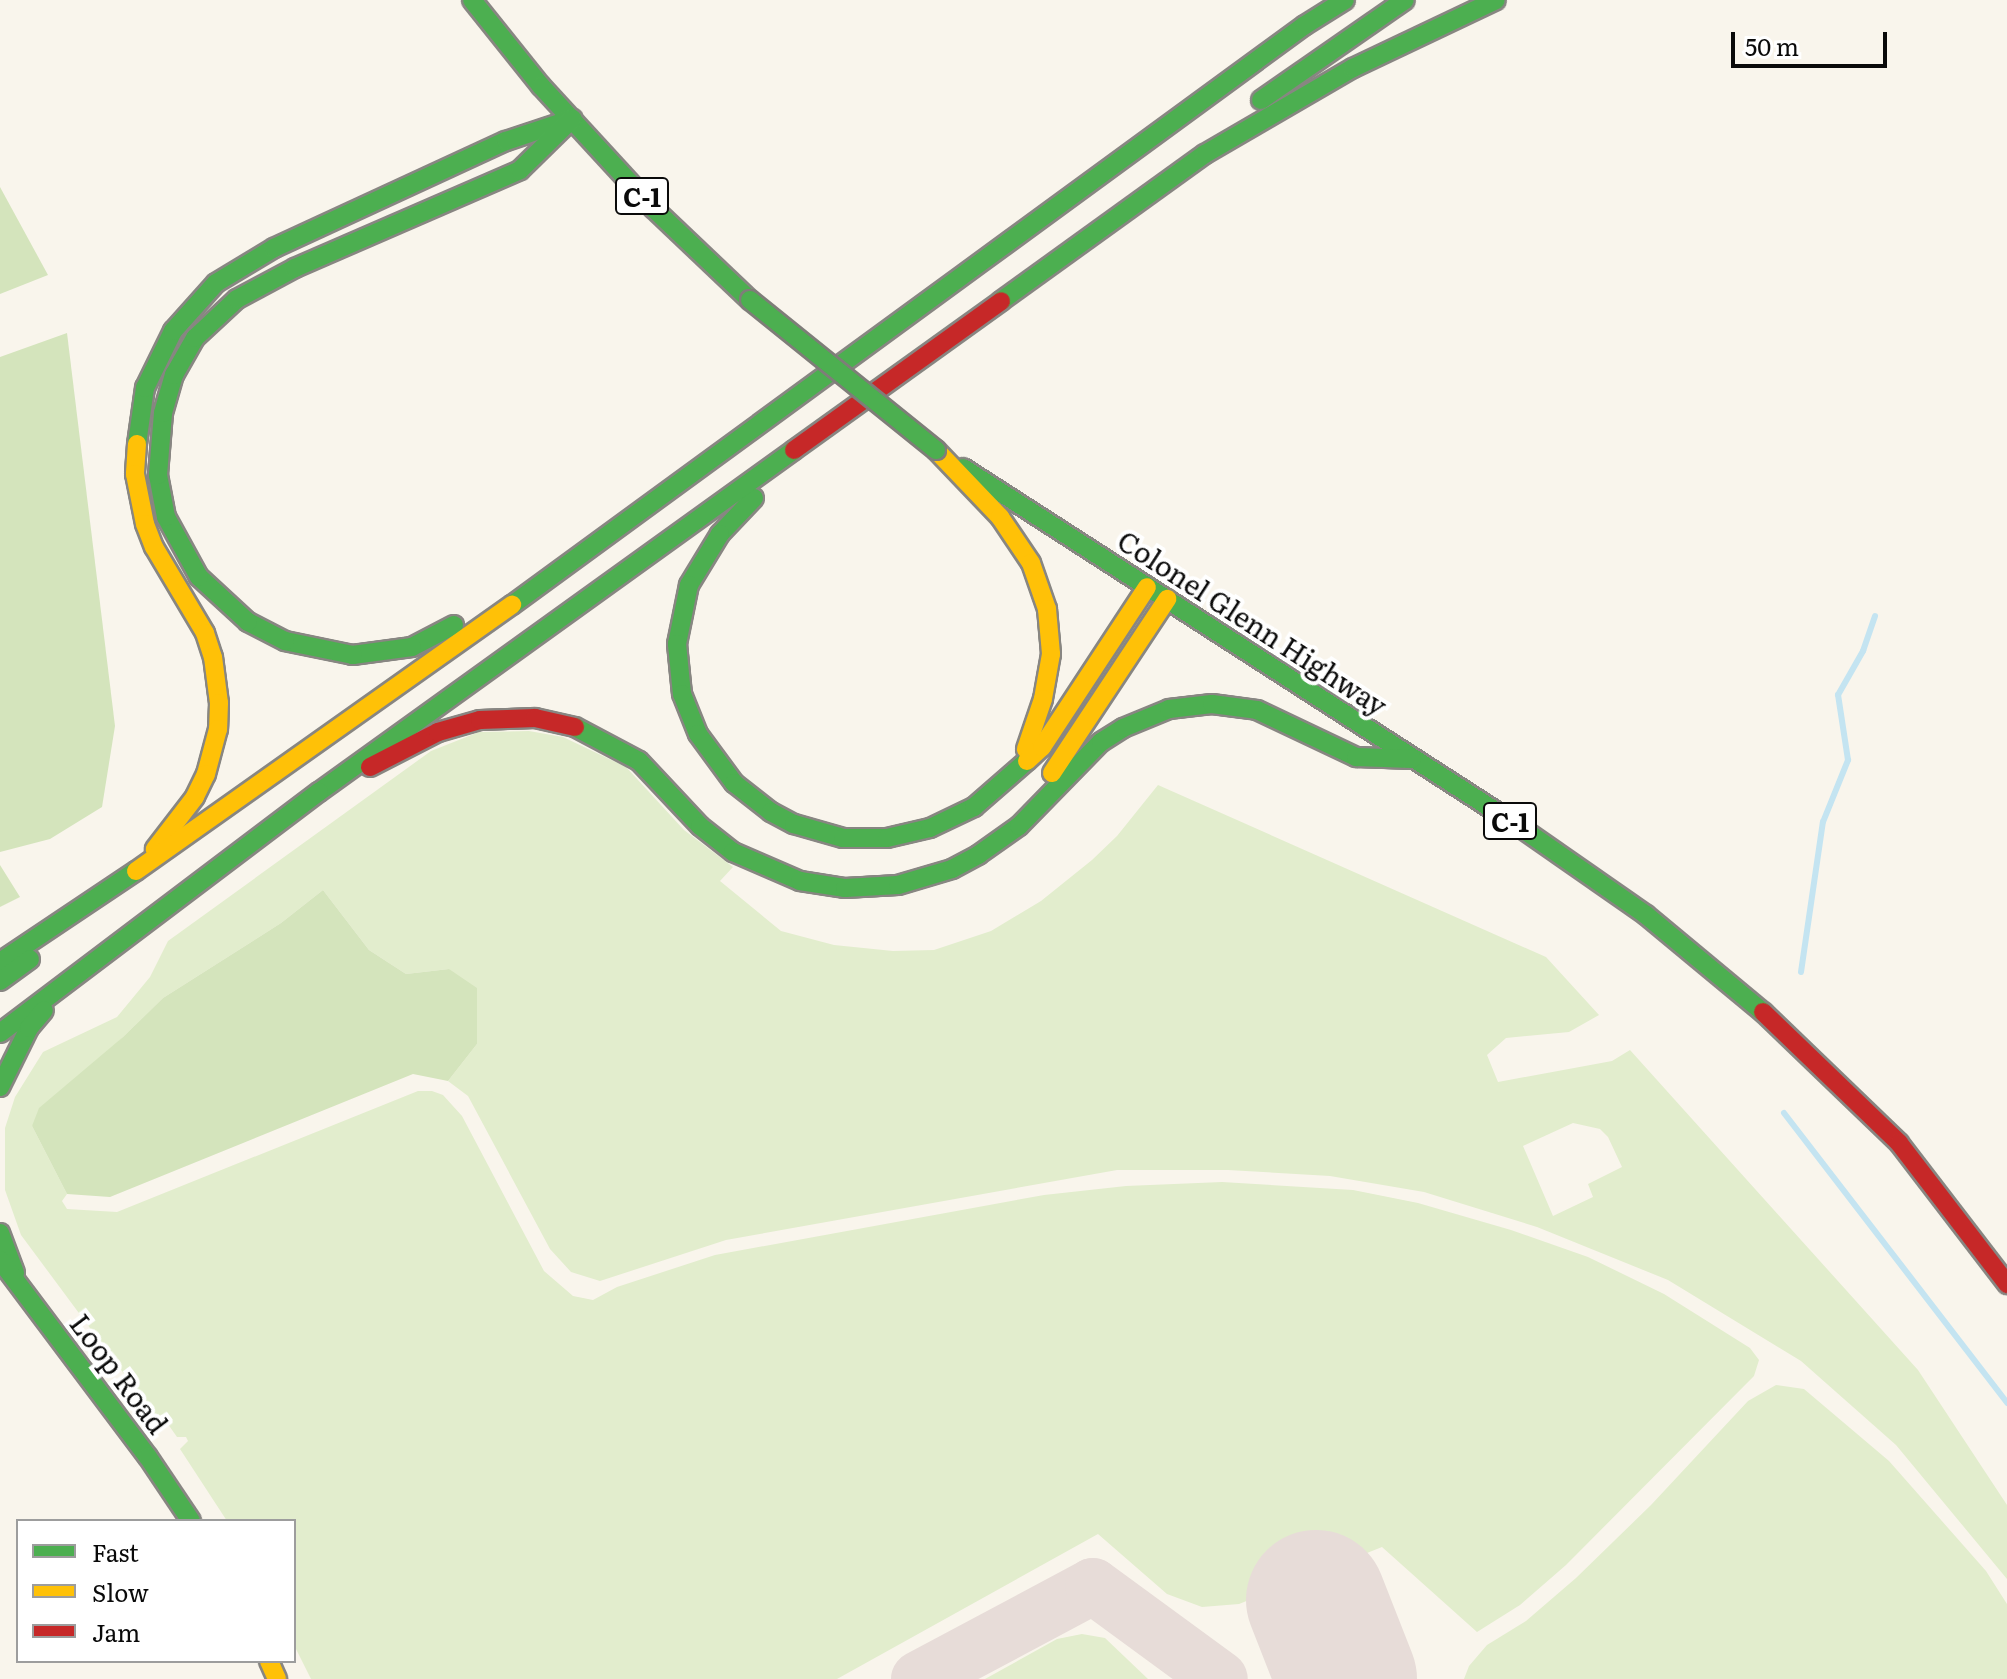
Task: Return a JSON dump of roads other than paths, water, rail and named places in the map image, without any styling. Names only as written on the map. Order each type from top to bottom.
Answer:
[{"type":"main road","name":"Colonel Glenn Highway","points":[[472,0],[572,119],[653,208],[750,300],[851,385],[936,450],[1584,871],[1745,995],[1899,1143],[2007,1284]]},
{"type":"main road","points":[[1305,25],[1315,0]]},
{"type":"main road","points":[[0,962],[136,871],[530,592],[1305,25],[1345,0]]},
{"type":"main road","points":[[1205,154],[1220,130],[1405,0]]},
{"type":"main road","points":[[0,1033],[319,792],[1205,154],[1363,62],[1496,0]]},
{"type":"main road","points":[[530,592],[460,621],[433,638],[394,652],[331,653],[285,641],[229,608],[199,577],[184,555],[161,497],[159,431],[174,375],[184,356],[207,323],[237,299],[295,268],[520,170],[572,119]]},
{"type":"main road","points":[[136,871],[195,797],[206,774],[218,729],[218,681],[213,657],[205,633],[154,547],[145,524],[135,474],[138,419],[145,388],[173,331],[216,283],[274,248],[506,141],[572,119]]},
{"type":"main road","points":[[795,449],[720,534],[689,585],[680,616],[677,671],[682,694],[698,734],[734,783],[771,812],[818,832],[866,838],[909,834],[949,820],[974,807],[1042,747],[1147,587]]},
{"type":"main road","points":[[936,450],[1016,539],[1031,563],[1047,609],[1051,654],[1048,678],[1020,765]]},
{"type":"main road","points":[[1047,793],[1049,777],[1167,599]]},
{"type":"main road","points":[[319,792],[438,732],[480,720],[535,718],[589,732],[615,746],[657,778],[717,841],[753,863],[800,881],[845,888],[898,885],[952,869],[1003,840],[1101,742],[1145,716],[1212,704],[1257,710],[1356,757],[1412,759]]},
{"type":"main road","points":[[0,945],[15,935],[46,933]]},
{"type":"main road","points":[[0,981],[29,961],[46,933]]},
{"type":"main road","points":[[0,1087],[29,1028],[77,975]]},
{"type":"main road","points":[[0,1233],[20,1286]]},
{"type":"main road","name":"Loop Road","points":[[0,1260],[148,1457],[190,1519]]},
{"type":"waterway","points":[[1801,972],[1823,822],[1848,760],[1838,695],[1863,651],[1875,616]]},
{"type":"waterway","points":[[1784,1113],[2007,1403]]}]
